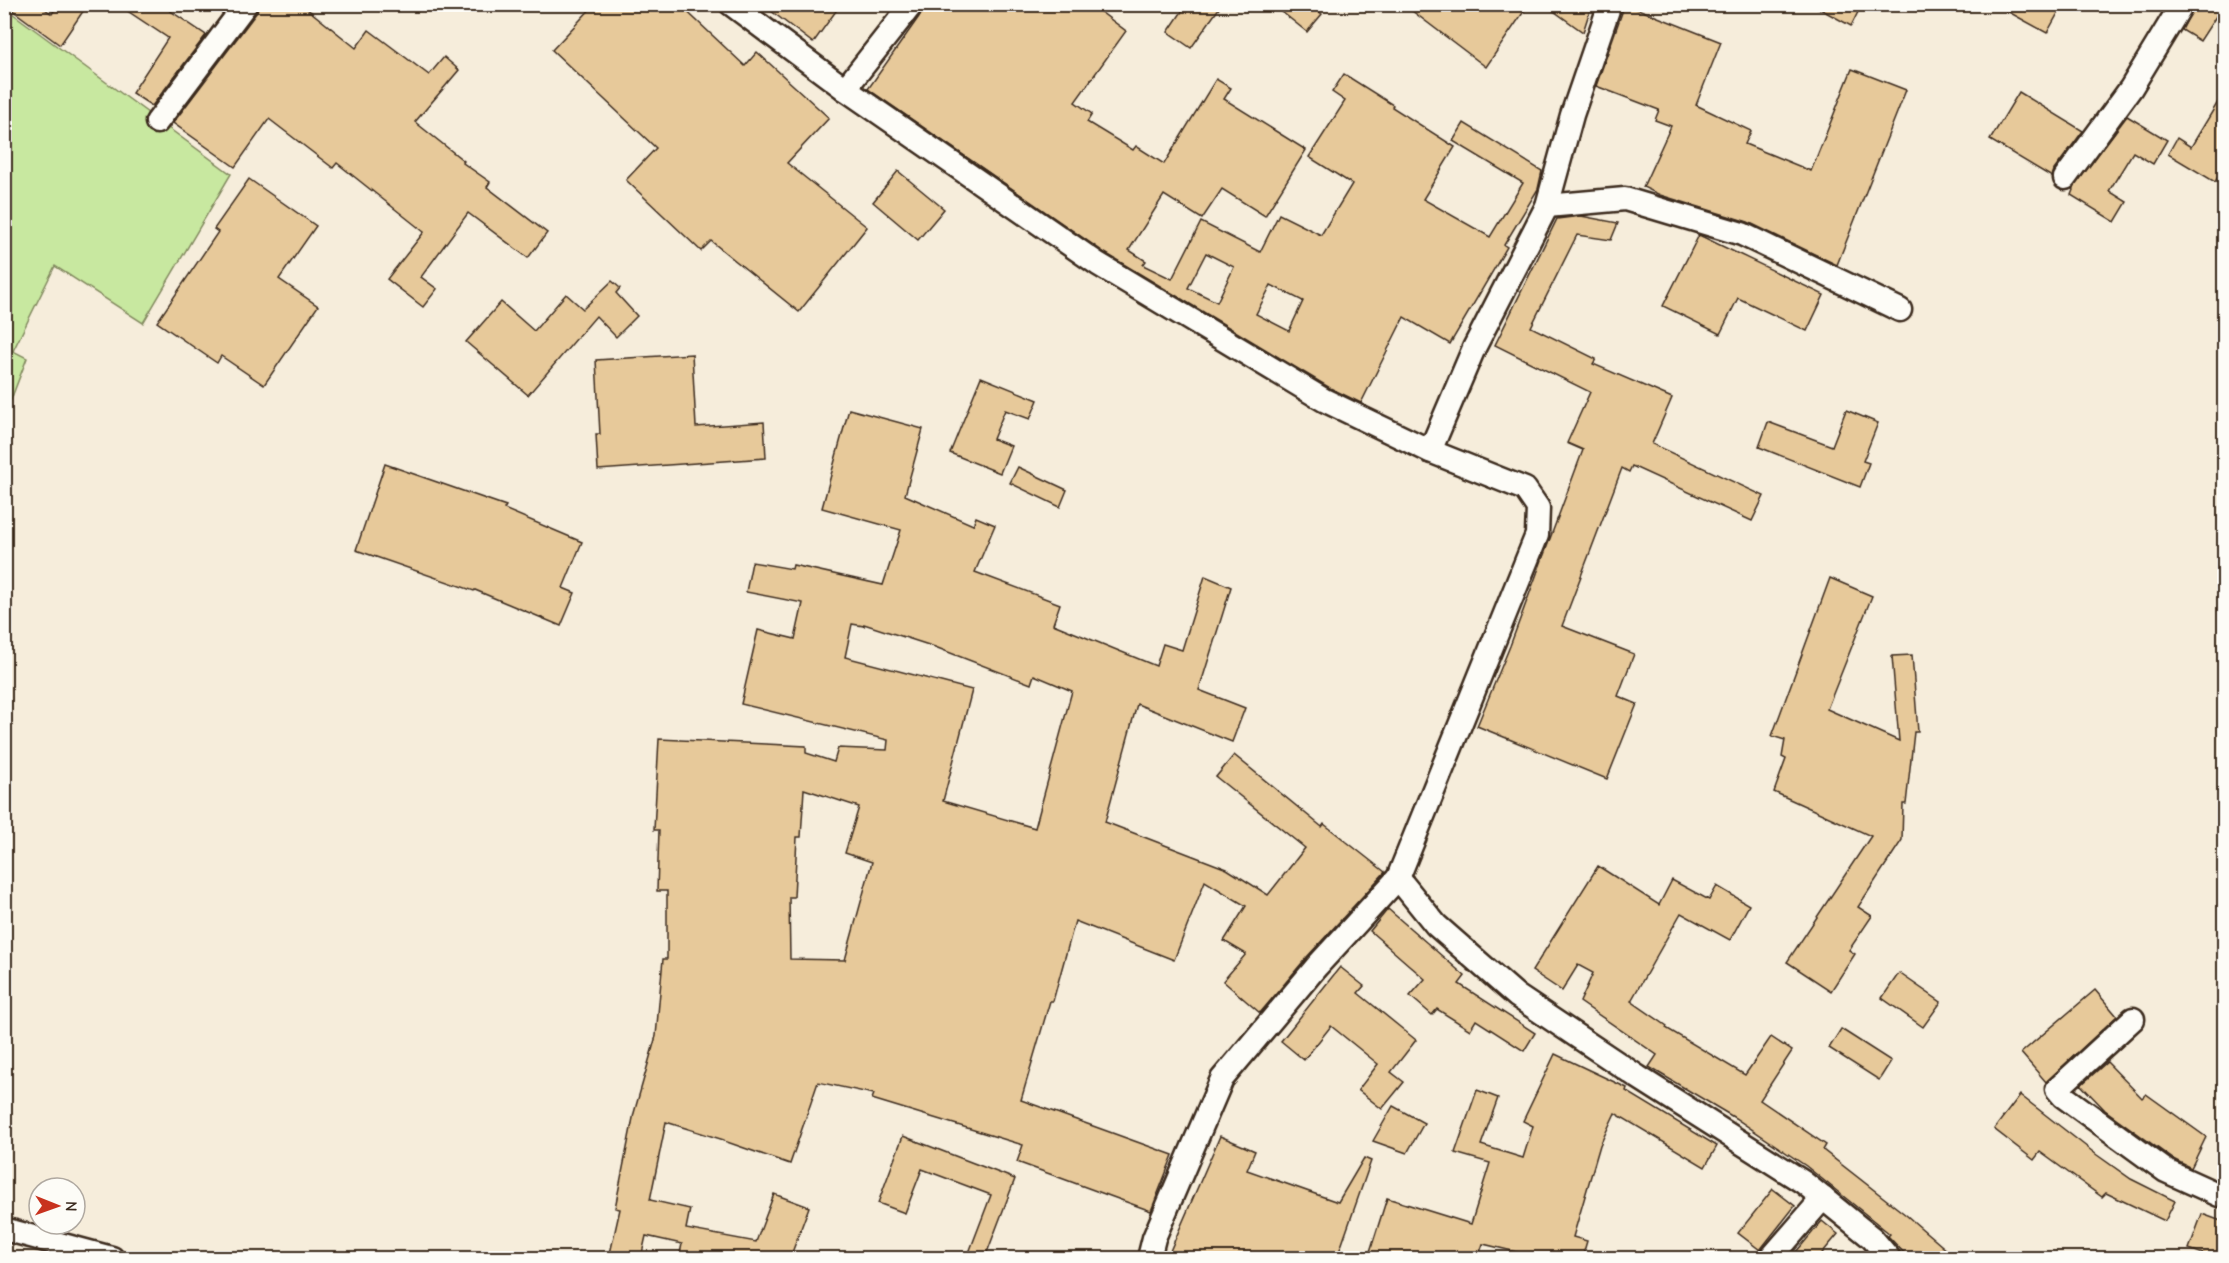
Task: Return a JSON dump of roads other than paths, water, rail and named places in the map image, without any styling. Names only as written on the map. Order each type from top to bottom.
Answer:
[{"type":"street","points":[[157,122],[246,4]]},
{"type":"street","points":[[731,4],[845,89],[1109,270],[1324,400],[1431,451],[1525,489],[1538,508],[1537,535],[1398,878],[1317,966],[1222,1078],[1154,1238],[1149,1258]]},
{"type":"street","points":[[845,89],[912,4]]},
{"type":"street","points":[[1431,451],[1474,348],[1547,206],[1572,115],[1610,4]]},
{"type":"street","points":[[2065,178],[2131,88],[2182,4]]},
{"type":"street","points":[[1547,206],[1624,199],[1742,234],[1900,309]]},
{"type":"street","points":[[1398,878],[1436,925],[1517,996],[1638,1077],[1803,1182],[1872,1238],[1889,1258]]},
{"type":"street","points":[[2133,1019],[2058,1089],[2063,1096],[2166,1171],[2224,1195]]},
{"type":"street","points":[[1771,1258],[1823,1198]]},
{"type":"street","points":[[4,1229],[100,1257]]}]
